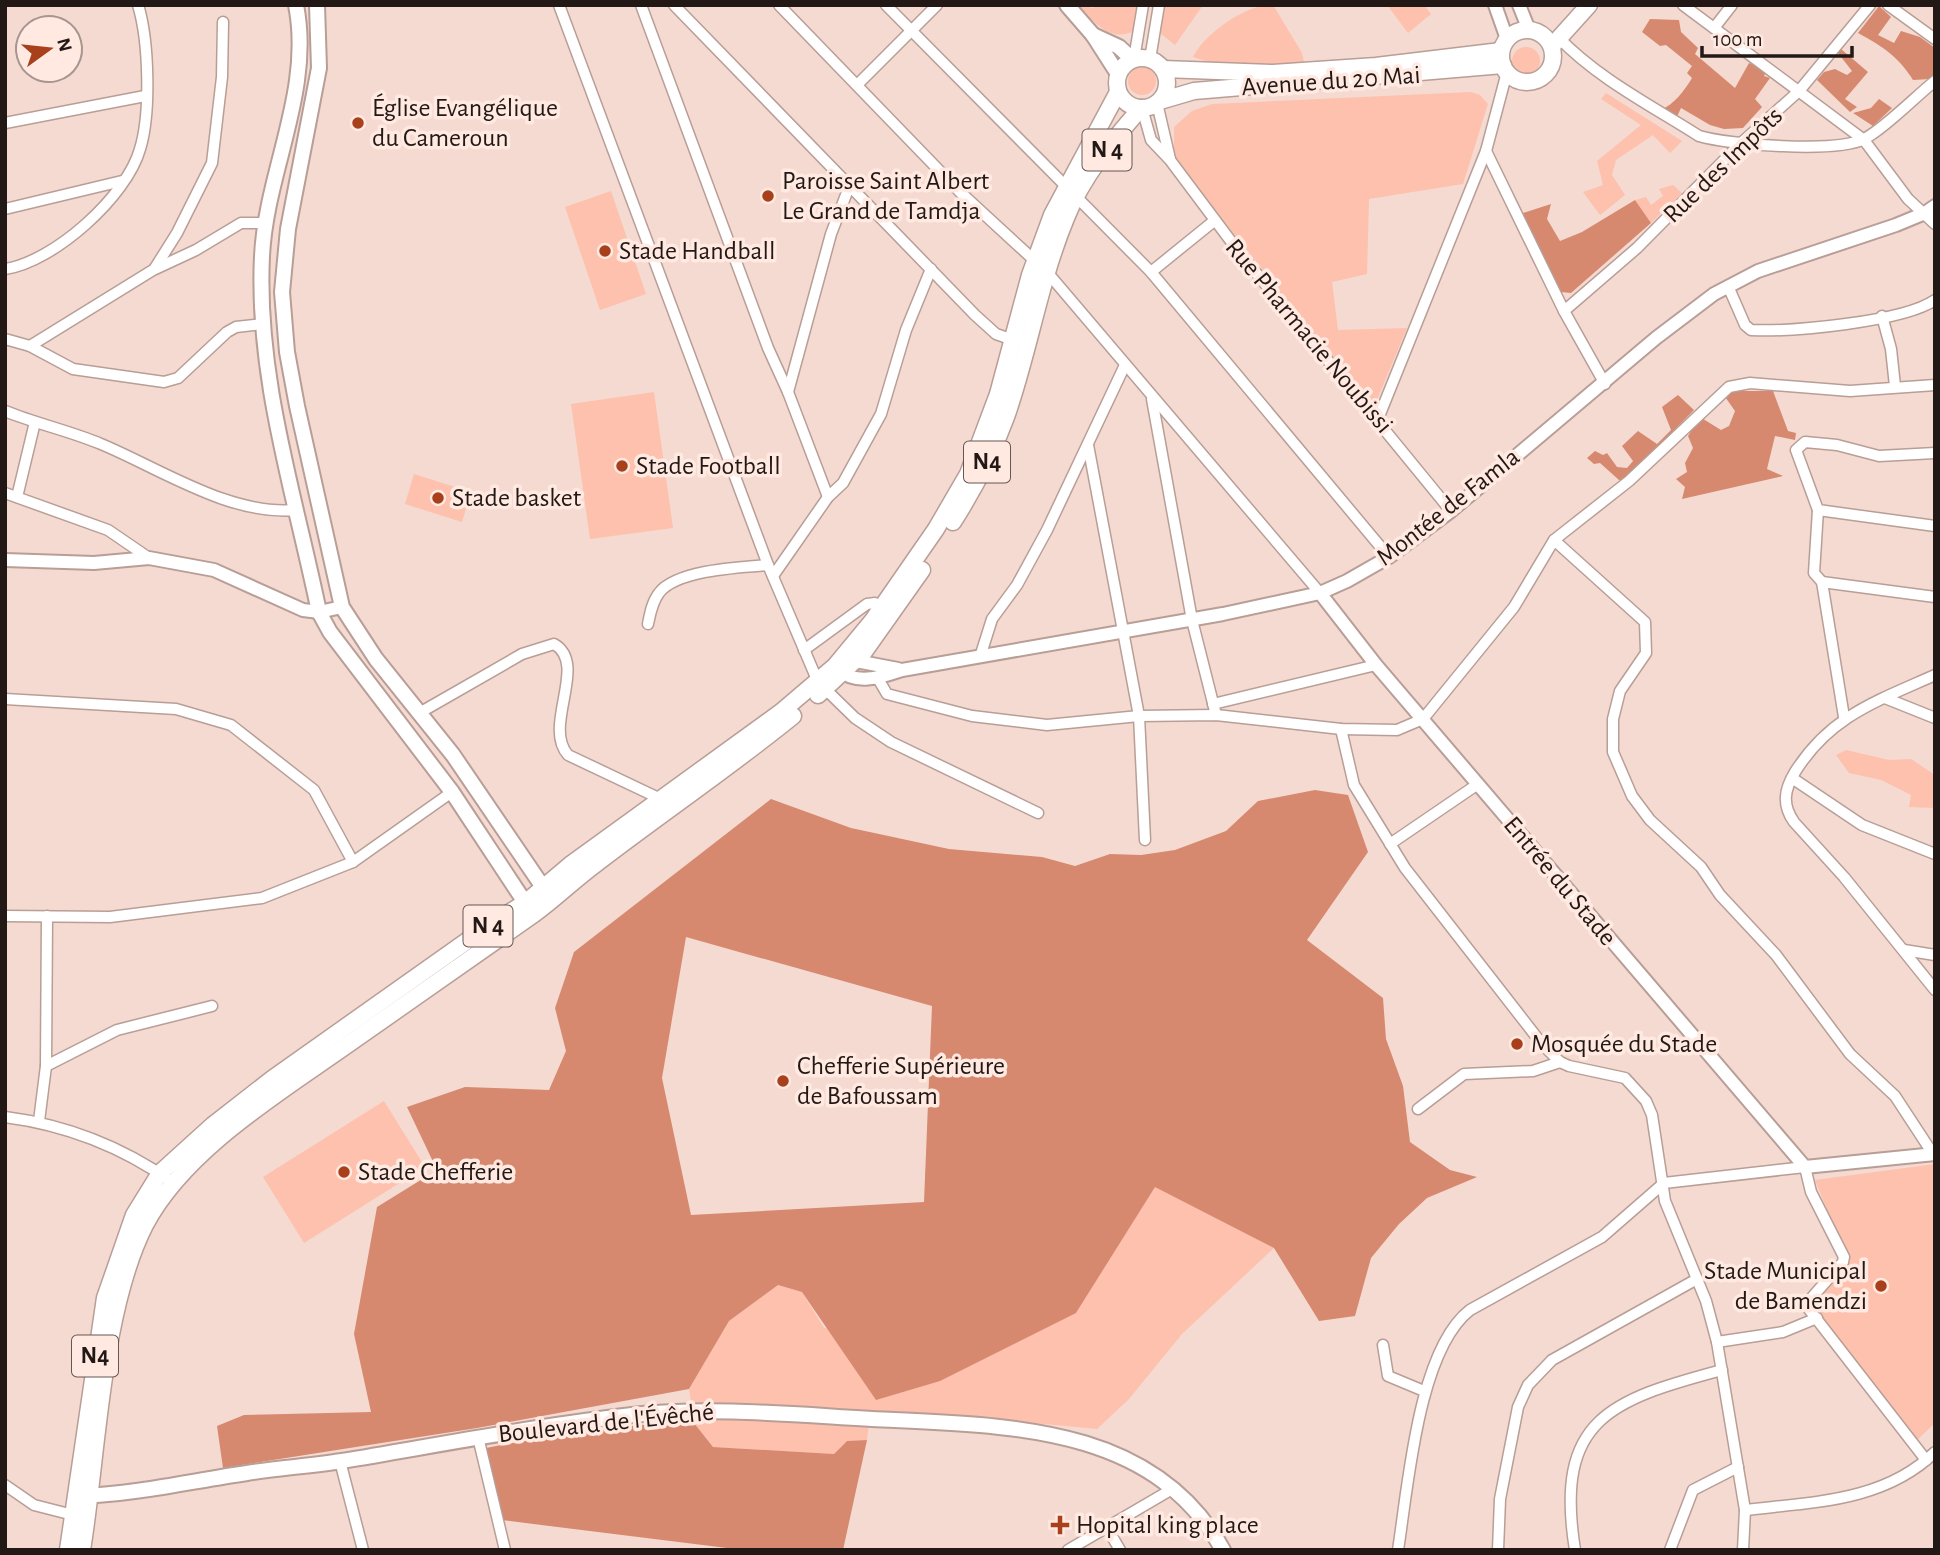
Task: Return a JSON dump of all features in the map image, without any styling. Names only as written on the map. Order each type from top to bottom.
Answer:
[{"type":"highway","points":[[1552,40],[1529,30],[1517,32],[1504,57],[1520,82],[1544,77],[1553,63],[1552,40],[1576,5]]},
{"type":"highway","points":[[1552,40],[1589,5]]},
{"type":"highway","name":"Avenue du 20 Mai","points":[[1145,61],[1273,73],[1504,57]]},
{"type":"highway","name":"Avenue du 20 Mai","points":[[1150,105],[1194,91],[1504,57]]},
{"type":"highway","points":[[1145,61],[1166,89],[1150,105],[1125,102],[1118,93],[1118,74],[1145,61]]},
{"type":"highway","name":"N 4","points":[[1072,190],[1118,93]]},
{"type":"highway","name":"N 4","points":[[1072,190],[1150,105]]},
{"type":"highway","name":"N4","points":[[821,686],[845,664],[888,610],[978,481],[1006,418],[1020,342],[1041,266],[1072,190]]},
{"type":"highway","name":"N 4","points":[[113,1331],[134,1250],[166,1177],[198,1156],[292,1083],[548,894],[596,863],[668,803],[750,751],[821,686]]},
{"type":"highway","name":"N4","points":[[82,1550],[80,1517],[105,1298],[134,1215],[166,1177]]},
{"type":"highway","name":"N4","points":[[83,1496],[113,1331]]},
{"type":"highway","name":"N4","points":[[68,1550],[80,1517]]},
{"type":"main road","points":[[317,5],[318,68],[288,229],[282,292],[287,352],[297,406],[342,607],[376,659],[421,712],[548,894]]},
{"type":"main road","points":[[1067,5],[1093,35],[1118,74]]},
{"type":"main road","points":[[298,7],[299,64],[295,94],[266,223],[262,267],[263,324],[276,415],[319,612],[330,632],[452,792],[529,909]]},
{"type":"main road","points":[[1093,35],[1145,61]]},
{"type":"main road","name":"Boulevard de l'Évêché","points":[[83,1496],[340,1461],[478,1437],[632,1415],[709,1411],[938,1422],[1067,1438],[1096,1445],[1131,1459],[1174,1488],[1207,1524],[1223,1550]]},
{"type":"street","points":[[5,270],[23,265],[59,246],[96,215],[122,181],[140,149],[145,96],[145,47],[138,5]]},
{"type":"street","points":[[559,5],[768,565],[821,686],[855,718],[909,752],[1038,813]]},
{"type":"street","points":[[641,5],[768,348],[788,392],[828,498]]},
{"type":"street","points":[[674,5],[988,327],[1002,338],[1020,342]]},
{"type":"street","points":[[779,5],[960,192],[1041,266],[1320,593]]},
{"type":"street","points":[[886,5],[1151,272],[1389,557]]},
{"type":"street","points":[[857,85],[937,5]]},
{"type":"street","points":[[1143,5],[1145,61]]},
{"type":"street","points":[[1145,61],[1159,5]]},
{"type":"street","points":[[1378,419],[1486,151],[1504,57],[1495,5]]},
{"type":"street","points":[[1519,5],[1529,30]]},
{"type":"street","points":[[1683,5],[1864,140],[1908,198],[1930,210],[1935,224]]},
{"type":"street","points":[[1714,27],[1732,5]]},
{"type":"street","name":"Rue des Impôts","points":[[1563,311],[1663,224],[1740,144],[1799,91],[1870,5]]},
{"type":"street","points":[[1888,5],[1935,39]]},
{"type":"street","points":[[153,270],[210,169],[222,77],[223,22]]},
{"type":"street","points":[[1552,40],[1699,136],[1740,144],[1805,147],[1864,140],[1935,81]]},
{"type":"street","points":[[5,122],[145,96]]},
{"type":"street","name":"Rue Pharmacie Noubissi","points":[[1150,105],[1151,140],[1170,160],[1214,221],[1451,511]]},
{"type":"street","name":"Rue Pharmacie Noubissi","points":[[1150,105],[1170,160]]},
{"type":"street","points":[[1486,151],[1563,311],[1605,384]]},
{"type":"street","points":[[5,209],[122,181]]},
{"type":"street","points":[[788,392],[831,234],[849,187]]},
{"type":"street","name":"Montée de Famla","points":[[845,664],[862,679],[882,672],[1192,620],[1320,593],[1389,557],[1451,511],[1605,384],[1656,338],[1728,286],[1758,271],[1930,210]]},
{"type":"street","points":[[1151,272],[1214,221]]},
{"type":"street","points":[[30,346],[153,270],[196,250],[242,223],[266,223]]},
{"type":"street","points":[[773,576],[828,498],[843,483],[881,414],[906,330],[931,269]]},
{"type":"street","points":[[1728,286],[1745,325],[1751,330],[1818,329],[1882,316],[1935,299]]},
{"type":"street","points":[[1882,316],[1891,349],[1895,386]]},
{"type":"street","points":[[5,339],[30,346],[73,369],[164,382],[178,378],[227,332],[236,327],[263,324]]},
{"type":"street","points":[[980,657],[992,619],[1017,585],[1125,365]]},
{"type":"street","points":[[882,672],[887,694],[972,716],[1064,725],[1139,716],[1216,715],[1341,730],[1402,730],[1423,719],[1514,607],[1554,540],[1629,481],[1729,387],[1739,383],[1850,391],[1935,385]]},
{"type":"street","points":[[1152,399],[1192,620],[1216,715]]},
{"type":"street","points":[[5,411],[100,443],[217,495],[276,512],[296,510]]},
{"type":"street","points":[[17,498],[35,422]]},
{"type":"street","points":[[1844,717],[1822,582],[1814,573],[1818,510],[1796,450],[1805,442],[1837,445],[1879,456],[1935,453]]},
{"type":"street","points":[[1088,445],[1139,716],[1145,839]]},
{"type":"street","points":[[5,494],[108,530],[149,558]]},
{"type":"street","points":[[1818,510],[1935,526]]},
{"type":"street","points":[[1398,1550],[1424,1391],[1432,1370],[1464,1314],[1602,1237],[1664,1183],[1934,1154],[1895,1096],[1850,1054],[1776,955],[1720,895],[1701,867],[1650,820],[1632,796],[1613,752],[1613,719],[1620,691],[1646,653],[1645,622],[1554,540]]},
{"type":"street","points":[[5,559],[94,563],[149,558],[214,570],[303,610],[319,612],[342,607]]},
{"type":"street","points":[[648,624],[660,591],[671,584],[711,571],[768,565]]},
{"type":"street","points":[[1822,582],[1935,597]]},
{"type":"street","name":"Entrée du Stade","points":[[1320,593],[1376,665],[1805,1167]]},
{"type":"street","points":[[804,650],[867,604],[888,610]]},
{"type":"street","points":[[421,712],[522,654],[554,644],[566,662],[559,723],[562,748],[568,755],[668,803]]},
{"type":"street","points":[[1213,704],[1376,665]]},
{"type":"street","points":[[1935,675],[1844,717],[1816,741],[1786,789],[1787,812],[1935,990]]},
{"type":"street","points":[[1885,698],[1935,718]]},
{"type":"street","points":[[5,699],[172,708],[228,724],[314,790],[353,862]]},
{"type":"street","points":[[1341,730],[1354,785],[1405,868],[1521,1019],[1560,1062]]},
{"type":"street","points":[[1792,778],[1862,825],[1935,854]]},
{"type":"street","points":[[1390,844],[1478,784]]},
{"type":"street","points":[[5,916],[150,914],[199,904],[247,902],[353,862],[452,792]]},
{"type":"street","points":[[38,1121],[46,1066],[47,916]]},
{"type":"street","points":[[1904,950],[1935,956]]},
{"type":"street","points":[[46,1066],[117,1030],[212,1006]]},
{"type":"street","points":[[1418,1109],[1464,1074],[1533,1071],[1560,1062],[1615,1074],[1636,1087],[1653,1115],[1668,1210],[1697,1279],[1717,1342],[1745,1510],[1744,1550]]},
{"type":"street","points":[[5,1118],[38,1121],[93,1138],[166,1177]]},
{"type":"street","points":[[1805,1167],[1811,1192],[1844,1257],[1843,1262],[1807,1303],[1926,1460]]},
{"type":"street","points":[[1498,1550],[1500,1499],[1518,1407],[1528,1385],[1552,1360],[1697,1279]]},
{"type":"street","points":[[1717,1342],[1783,1332],[1817,1318]]},
{"type":"street","points":[[1383,1345],[1388,1376],[1424,1391]]},
{"type":"street","points":[[1575,1550],[1570,1511],[1574,1464],[1591,1427],[1609,1411],[1642,1394],[1722,1370]]},
{"type":"street","points":[[478,1437],[505,1550]]},
{"type":"street","points":[[1745,1510],[1841,1499],[1879,1489],[1905,1478],[1935,1452]]},
{"type":"street","points":[[340,1461],[363,1550]]},
{"type":"street","points":[[1670,1550],[1693,1490],[1738,1466]]},
{"type":"street","points":[[5,1485],[34,1505],[80,1517]]},
{"type":"street","points":[[1068,1550],[1174,1488]]},
{"type":"street","points":[[1106,1526],[1120,1550]]},
{"type":"shaded area","points":[[1078,5],[1093,8],[1094,5],[1138,5],[1134,31],[1117,34],[1103,29]]},
{"type":"shaded area","points":[[1165,5],[1203,5],[1175,45],[1160,33]]},
{"type":"shaded area","points":[[1270,5],[1275,8],[1302,53],[1305,66],[1220,66],[1193,57],[1198,48],[1226,23],[1249,10]]},
{"type":"shaded area","points":[[1387,5],[1424,5],[1431,14],[1408,33]]},
{"type":"shaded area","points":[[1879,6],[1891,17],[1878,35],[1894,43],[1901,31],[1920,37],[1935,48],[1935,74],[1930,79],[1913,80],[1889,53],[1858,33]]},
{"type":"shaded area","points":[[1650,19],[1679,20],[1681,32],[1698,48],[1695,54],[1735,88],[1749,63],[1767,70],[1764,76],[1770,78],[1755,99],[1762,107],[1743,128],[1724,129],[1710,125],[1681,108],[1675,121],[1660,110],[1674,101],[1686,88],[1692,78],[1687,73],[1692,66],[1666,45],[1660,46],[1642,32]]},
{"type":"shaded area","points":[[1526,47],[1536,51],[1540,61],[1536,71],[1526,75],[1516,71],[1512,61],[1516,51]]},
{"type":"shaded area","points":[[1841,49],[1868,72],[1845,99],[1857,107],[1850,112],[1817,80],[1824,72],[1835,69],[1847,75],[1852,71],[1838,53]]},
{"type":"shaded area","points":[[1142,67],[1152,71],[1156,81],[1152,91],[1142,95],[1132,91],[1128,81],[1132,71]]},
{"type":"shaded area","points":[[1471,92],[1480,95],[1488,104],[1463,184],[1369,199],[1367,274],[1332,282],[1338,330],[1407,328],[1374,407],[1174,160],[1174,127],[1192,111],[1212,104]]},
{"type":"shaded area","points":[[1606,93],[1682,141],[1670,153],[1653,135],[1616,160],[1612,175],[1625,195],[1600,215],[1583,192],[1603,185],[1597,161],[1641,125],[1601,99]]},
{"type":"shaded area","points":[[1879,99],[1892,108],[1873,126],[1853,113],[1871,108]]},
{"type":"shaded area","points":[[1673,185],[1682,193],[1651,223],[1635,200],[1646,197],[1651,205],[1663,196],[1659,189]]},
{"type":"shaded area","name":"Stade Handball","points":[[611,191],[646,294],[600,310],[565,207]]},
{"type":"shaded area","points":[[1635,200],[1651,223],[1571,293],[1561,292],[1520,214],[1551,204],[1547,219],[1560,241],[1582,232]]},
{"type":"shaded area","points":[[1730,391],[1773,391],[1788,431],[1796,433],[1795,440],[1775,436],[1767,469],[1783,476],[1682,499],[1685,487],[1676,479],[1687,472],[1685,463],[1693,448],[1688,436],[1700,417],[1721,430],[1729,426],[1735,411],[1723,394]]},
{"type":"shaded area","name":"Stade Football","points":[[654,392],[673,528],[590,539],[571,404]]},
{"type":"shaded area","points":[[1678,395],[1694,410],[1625,480],[1619,480],[1600,463],[1594,464],[1587,458],[1595,451],[1603,455],[1607,453],[1617,467],[1627,468],[1633,461],[1622,446],[1638,431],[1657,444],[1671,430],[1662,407]]},
{"type":"shaded area","name":"Stade basket","points":[[414,474],[471,492],[462,522],[405,504]]},
{"type":"shaded area","points":[[1846,750],[1889,760],[1911,759],[1935,775],[1935,808],[1909,807],[1911,795],[1881,780],[1849,773],[1836,755]]},
{"type":"shaded area","points":[[1315,790],[1348,795],[1368,852],[1307,940],[1383,998],[1386,1039],[1403,1086],[1410,1142],[1450,1170],[1477,1177],[1427,1198],[1399,1224],[1371,1258],[1355,1316],[1319,1321],[1274,1248],[1155,1187],[1076,1313],[940,1381],[876,1400],[802,1292],[778,1285],[729,1321],[689,1389],[477,1428],[223,1468],[217,1426],[244,1415],[371,1412],[354,1334],[377,1207],[437,1170],[407,1107],[465,1087],[549,1090],[566,1051],[555,1008],[574,952],[771,799],[851,828],[949,849],[1042,857],[1075,866],[1110,854],[1141,855],[1175,850],[1226,831],[1258,801]],"holes":[[[686,937],[932,1006],[924,1202],[691,1215],[662,1078]]]},
{"type":"shaded area","name":"Stade Chefferie","points":[[384,1101],[425,1167],[304,1243],[263,1177]]},
{"type":"shaded area","name":"Stade Municipal de Bamendzi","points":[[1935,1164],[1935,1423],[1913,1444],[1809,1306],[1844,1252],[1815,1180]]},
{"type":"shaded area","points":[[1155,1186],[1274,1248],[1182,1334],[1129,1399],[1097,1429],[960,1416],[870,1414],[867,1440],[847,1441],[834,1454],[713,1447],[694,1423],[689,1389],[729,1321],[778,1285],[802,1292],[824,1328],[1076,1313]]},
{"type":"shaded area","points":[[674,1422],[694,1423],[713,1447],[834,1454],[847,1441],[867,1440],[843,1550],[743,1550],[501,1520],[486,1448],[569,1432]]},
{"type":"place","name":"Église Evangélique du Cameroun","points":[[358,123]]},
{"type":"place","name":"Paroisse Saint Albert Le Grand de Tamdja","points":[[768,196]]},
{"type":"place","name":"Stade Handball","points":[[605,251]]},
{"type":"place","name":"Stade Football","points":[[622,466]]},
{"type":"place","name":"Stade basket","points":[[438,498]]},
{"type":"place","name":"Mosquée du Stade","points":[[1517,1044]]},
{"type":"place","name":"Chefferie Supérieure de Bafoussam","points":[[783,1081]]},
{"type":"place","name":"Stade Chefferie","points":[[344,1172]]},
{"type":"place","name":"Stade Municipal de Bamendzi","points":[[1881,1286]]},
{"type":"place","name":"Hopital king place","points":[[1060,1525]]}]
